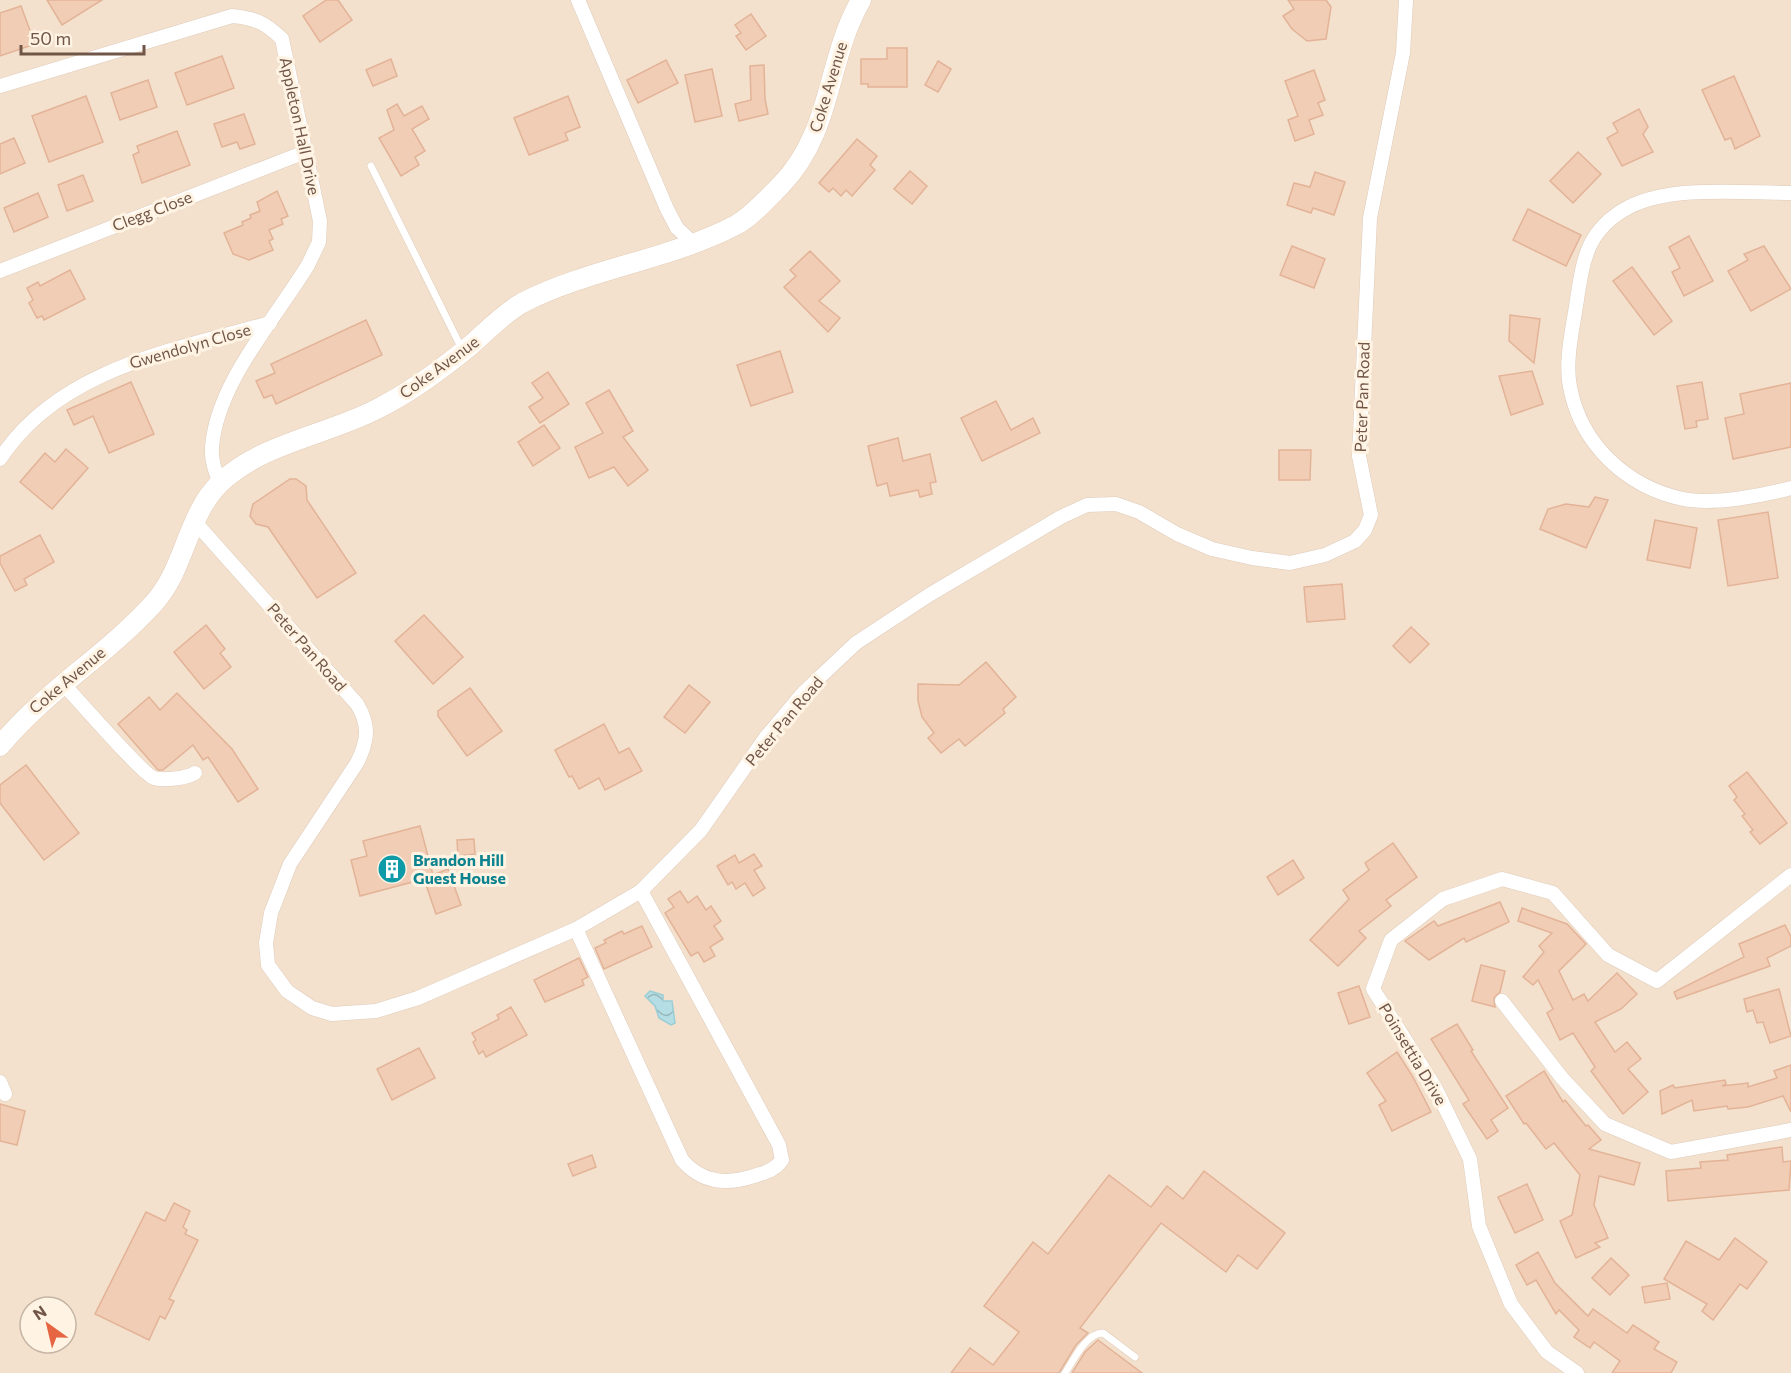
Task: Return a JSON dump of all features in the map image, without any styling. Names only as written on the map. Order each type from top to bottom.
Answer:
[{"type":"street","points":[[578,0],[667,209],[677,228],[693,243]]},
{"type":"street","name":"Coke Avenue","points":[[0,746],[22,719],[156,601],[181,556],[203,503],[220,483],[248,461],[376,410],[424,381],[519,304],[574,280],[693,243],[739,223],[782,184],[809,150],[847,24],[861,0]]},
{"type":"street","name":"Peter Pan Road","points":[[195,522],[357,704],[364,716],[368,731],[366,746],[357,763],[290,864],[271,913],[266,943],[268,965],[286,991],[312,1008],[332,1014],[376,1011],[418,998],[576,929],[641,891],[701,830],[766,737],[804,692],[856,643],[929,595],[1061,517],[1087,505],[1116,504],[1139,512],[1177,534],[1212,549],[1252,558],[1290,562],[1340,550],[1365,530],[1371,515],[1359,456],[1359,425],[1364,381],[1370,218],[1403,53],[1406,0]]},
{"type":"street","name":"Appleton Hall Drive","points":[[0,86],[232,16],[254,18],[269,26],[282,39],[320,221],[319,242],[308,265],[224,396],[212,447],[213,465],[220,483]]},
{"type":"street","name":"Clegg Close","points":[[0,271],[305,152]]},
{"type":"street","points":[[1791,193],[1657,196],[1629,207],[1611,219],[1587,247],[1568,365],[1570,387],[1580,418],[1594,444],[1614,466],[1641,484],[1684,499],[1753,498],[1791,488]]},
{"type":"street","name":"Gwendolyn Close","points":[[1,456],[18,436],[60,397],[131,362],[270,323]]},
{"type":"street","points":[[63,684],[138,767],[154,778],[189,777],[195,773]]},
{"type":"street","name":"Poinsettia Drive","points":[[1577,1373],[1547,1352],[1511,1304],[1479,1226],[1470,1159],[1435,1087],[1373,989],[1390,940],[1443,899],[1502,879],[1553,893],[1608,955],[1657,981],[1791,875]]},
{"type":"street","points":[[576,929],[682,1160],[697,1173],[717,1182],[736,1182],[771,1170],[782,1160],[779,1145],[641,891]]},
{"type":"street","points":[[1502,1001],[1562,1078],[1605,1124],[1671,1152],[1791,1130]]},
{"type":"lane","points":[[371,166],[463,351]]},
{"type":"lane","points":[[1065,1373],[1091,1337],[1098,1333],[1103,1333],[1135,1357]]},
{"type":"shaded area","points":[[0,0],[1791,0],[1791,1373],[0,1373]]},
{"type":"water","points":[[650,991],[663,995],[663,1001],[672,1001],[675,1023],[671,1025],[659,1018],[655,1006],[645,996]]},
{"type":"building","points":[[47,0],[102,0],[62,25]]},
{"type":"building","points":[[326,0],[338,0],[352,20],[320,42],[303,16]]},
{"type":"building","points":[[1288,0],[1326,0],[1331,7],[1326,39],[1307,41],[1292,29],[1283,16],[1294,9]]},
{"type":"building","points":[[21,6],[35,44],[0,56],[0,13]]},
{"type":"building","points":[[751,14],[766,36],[746,50],[736,36],[741,33],[735,25]]},
{"type":"building","points":[[887,48],[907,48],[907,87],[868,87],[868,84],[861,84],[861,59],[887,59]]},
{"type":"building","points":[[222,56],[234,88],[187,105],[175,73]]},
{"type":"building","points":[[391,59],[397,76],[373,86],[366,70]]},
{"type":"building","points":[[666,60],[678,83],[638,103],[627,80]]},
{"type":"building","points":[[938,61],[951,69],[938,92],[925,85]]},
{"type":"building","points":[[764,65],[768,114],[739,121],[735,104],[751,100],[750,66]]},
{"type":"building","points":[[712,69],[722,116],[695,122],[685,75]]},
{"type":"building","points":[[1314,70],[1325,100],[1318,103],[1323,115],[1309,120],[1314,134],[1295,141],[1288,120],[1298,116],[1285,81]]},
{"type":"building","points":[[1734,76],[1760,136],[1735,149],[1731,138],[1725,140],[1702,90]]},
{"type":"building","points":[[148,80],[157,107],[120,120],[111,93]]},
{"type":"building","points":[[86,96],[103,142],[49,162],[32,116]]},
{"type":"building","points":[[568,96],[580,127],[565,133],[568,140],[529,155],[514,118]]},
{"type":"building","points":[[397,104],[404,116],[422,106],[429,119],[412,129],[425,151],[415,157],[419,165],[401,176],[379,138],[394,130],[387,110]]},
{"type":"building","points":[[1639,109],[1648,127],[1643,134],[1653,152],[1622,166],[1607,138],[1618,132],[1613,123]]},
{"type":"building","points":[[244,114],[255,144],[240,149],[237,142],[222,147],[214,124]]},
{"type":"building","points":[[177,131],[190,165],[142,183],[133,155],[139,152],[137,146]]},
{"type":"building","points":[[14,138],[25,163],[0,174],[0,144]]},
{"type":"building","points":[[857,139],[877,156],[870,165],[875,170],[852,196],[846,190],[841,196],[833,188],[829,192],[819,183]]},
{"type":"building","points":[[1578,152],[1601,174],[1573,203],[1550,181]]},
{"type":"building","points":[[910,171],[927,186],[912,204],[894,189]]},
{"type":"building","points":[[1315,172],[1345,182],[1334,215],[1313,208],[1311,213],[1287,205],[1294,183],[1310,187]]},
{"type":"building","points":[[83,175],[93,201],[67,211],[58,185]]},
{"type":"building","points":[[277,191],[288,216],[281,219],[283,224],[269,230],[273,239],[269,241],[273,250],[249,260],[233,254],[224,233],[243,225],[242,222],[251,218],[250,215],[260,211],[257,202]]},
{"type":"building","points":[[38,193],[48,217],[14,232],[4,208]]},
{"type":"building","points":[[1528,209],[1581,235],[1566,266],[1513,240]]},
{"type":"building","points":[[1689,236],[1713,281],[1684,296],[1672,272],[1680,268],[1669,247]]},
{"type":"building","points":[[1292,246],[1325,259],[1314,288],[1280,275]]},
{"type":"building","points":[[1764,246],[1791,289],[1751,311],[1728,271],[1748,260],[1744,254]]},
{"type":"building","points":[[810,251],[840,281],[819,301],[840,318],[828,332],[784,287],[796,276],[790,270]]},
{"type":"building","points":[[1632,267],[1672,321],[1654,335],[1613,281]]},
{"type":"building","points":[[70,270],[85,299],[44,320],[42,316],[37,318],[29,303],[33,300],[27,288],[38,282],[40,286]]},
{"type":"building","points":[[1510,315],[1540,319],[1534,363],[1509,341]]},
{"type":"building","points":[[366,320],[382,355],[276,404],[272,395],[264,398],[256,381],[275,373],[271,364]]},
{"type":"building","points":[[780,351],[793,392],[751,406],[737,365]]},
{"type":"building","points":[[1532,371],[1543,404],[1511,415],[1499,376]]},
{"type":"building","points":[[548,372],[569,404],[540,423],[529,407],[543,398],[532,383]]},
{"type":"building","points":[[131,382],[154,434],[109,453],[93,416],[74,425],[67,410]]},
{"type":"building","points":[[1702,382],[1708,419],[1696,421],[1697,427],[1685,429],[1677,386]]},
{"type":"building","points":[[1791,383],[1791,447],[1733,459],[1725,418],[1744,414],[1740,394]]},
{"type":"building","points":[[609,390],[633,431],[623,437],[648,470],[628,486],[614,467],[589,478],[575,447],[603,433],[586,403]]},
{"type":"building","points":[[996,401],[1011,430],[1033,418],[1040,433],[982,461],[961,418]]},
{"type":"building","points":[[544,425],[560,448],[533,466],[518,442]]},
{"type":"building","points":[[898,438],[903,461],[930,454],[936,482],[930,483],[932,494],[920,497],[918,490],[890,496],[887,483],[877,486],[868,446]]},
{"type":"building","points":[[66,449],[88,468],[52,509],[20,482],[45,453],[55,462]]},
{"type":"building","points":[[1279,450],[1311,450],[1310,480],[1279,480]]},
{"type":"building","points":[[290,479],[296,479],[306,486],[307,500],[356,573],[317,598],[268,527],[256,524],[250,516],[253,504]]},
{"type":"building","points":[[1595,497],[1608,500],[1586,548],[1540,529],[1548,509],[1566,504],[1589,507]]},
{"type":"building","points":[[1768,512],[1778,578],[1728,586],[1718,520]]},
{"type":"building","points":[[1655,520],[1697,528],[1690,568],[1647,560]]},
{"type":"building","points":[[40,535],[54,562],[24,579],[27,585],[15,591],[0,563],[0,556]]},
{"type":"building","points":[[1342,584],[1345,619],[1307,622],[1304,587]]},
{"type":"building","points":[[424,615],[463,657],[433,684],[395,641]]},
{"type":"building","points":[[206,625],[225,649],[220,653],[231,667],[204,689],[174,652]]},
{"type":"building","points":[[1411,627],[1429,644],[1410,663],[1393,646]]},
{"type":"building","points":[[986,662],[1016,697],[1003,709],[1005,713],[965,746],[959,739],[941,753],[928,738],[934,733],[922,717],[918,701],[918,684],[959,685]]},
{"type":"building","points":[[689,685],[710,702],[685,733],[664,717]]},
{"type":"building","points":[[470,688],[502,731],[467,756],[438,716],[438,711]]},
{"type":"building","points":[[177,693],[232,749],[258,789],[238,802],[208,757],[203,760],[193,745],[163,770],[158,770],[118,724],[149,697],[160,710]]},
{"type":"building","points":[[604,724],[619,753],[629,748],[642,771],[605,790],[599,778],[579,789],[572,776],[569,777],[555,750]]},
{"type":"building","points":[[26,765],[79,833],[44,860],[0,803],[0,785]]},
{"type":"building","points":[[1747,772],[1787,823],[1760,844],[1750,832],[1753,830],[1742,816],[1745,814],[1734,800],[1737,797],[1729,786]]},
{"type":"building","name":"Brandon Hill Guest House","points":[[420,826],[433,875],[448,869],[461,905],[436,914],[424,879],[360,896],[351,860],[367,856],[363,841]]},
{"type":"building","points":[[474,839],[475,854],[458,856],[457,840]]},
{"type":"building","points":[[1393,843],[1417,877],[1386,900],[1391,906],[1359,931],[1366,938],[1338,966],[1310,940],[1349,899],[1343,890],[1369,870],[1365,863]]},
{"type":"building","points":[[754,854],[762,866],[754,870],[765,888],[753,896],[745,883],[736,889],[732,882],[728,885],[717,866],[735,855],[739,863]]},
{"type":"building","points":[[1293,860],[1304,878],[1278,895],[1267,877]]},
{"type":"building","points":[[680,891],[688,903],[697,896],[706,910],[711,906],[721,921],[714,926],[723,939],[710,947],[715,956],[704,962],[698,952],[691,956],[665,913],[674,907],[668,899]]},
{"type":"building","points":[[1500,902],[1509,922],[1466,942],[1464,938],[1429,960],[1405,941],[1434,921],[1438,926]]},
{"type":"building","points":[[1522,908],[1567,924],[1586,944],[1559,971],[1573,1000],[1584,994],[1588,1001],[1617,973],[1637,994],[1621,1009],[1595,1022],[1615,1052],[1627,1042],[1641,1059],[1628,1069],[1648,1092],[1623,1114],[1591,1071],[1595,1067],[1573,1033],[1560,1040],[1547,1013],[1553,1009],[1538,980],[1533,985],[1523,977],[1544,952],[1539,946],[1552,933],[1518,921]]},
{"type":"building","points":[[1785,925],[1791,937],[1791,946],[1767,958],[1770,966],[1677,999],[1674,992],[1744,957],[1739,944]]},
{"type":"building","points":[[642,926],[652,947],[604,969],[595,948],[606,943],[604,940],[622,931],[624,934]]},
{"type":"building","points":[[579,958],[588,977],[582,980],[584,985],[545,1002],[534,980]]},
{"type":"building","points":[[1481,965],[1505,971],[1500,992],[1494,998],[1495,1007],[1472,1001]]},
{"type":"building","points":[[1359,986],[1370,1017],[1349,1024],[1338,993]]},
{"type":"building","points":[[1779,989],[1791,1036],[1770,1043],[1763,1022],[1757,1023],[1753,1010],[1747,1012],[1744,999]]},
{"type":"building","points":[[511,1007],[527,1035],[486,1057],[483,1051],[479,1054],[473,1042],[476,1040],[472,1033],[499,1019],[497,1015]]},
{"type":"building","points":[[1457,1024],[1473,1050],[1471,1051],[1508,1108],[1491,1120],[1498,1131],[1487,1139],[1463,1104],[1469,1100],[1431,1039]]},
{"type":"building","points":[[419,1048],[435,1078],[392,1100],[377,1069]]},
{"type":"building","points":[[1397,1052],[1431,1112],[1392,1131],[1379,1105],[1386,1101],[1367,1073]]},
{"type":"building","points":[[1791,1065],[1791,1112],[1783,1096],[1748,1107],[1728,1109],[1727,1106],[1694,1111],[1692,1100],[1662,1114],[1660,1091],[1673,1085],[1675,1088],[1725,1080],[1726,1084],[1722,1086],[1748,1083],[1748,1087],[1777,1078],[1774,1071]]},
{"type":"building","points":[[1544,1071],[1563,1102],[1565,1100],[1601,1140],[1589,1149],[1640,1163],[1634,1185],[1599,1176],[1594,1205],[1608,1238],[1595,1243],[1600,1247],[1576,1258],[1560,1221],[1572,1215],[1580,1175],[1554,1143],[1546,1149],[1526,1123],[1524,1124],[1506,1096]]},
{"type":"building","points":[[0,1104],[25,1111],[17,1145],[0,1141]]},
{"type":"building","points":[[1782,1147],[1783,1162],[1791,1161],[1789,1190],[1668,1201],[1666,1171],[1701,1168],[1700,1162],[1728,1160],[1727,1155]]},
{"type":"building","points":[[592,1155],[596,1167],[573,1176],[568,1164]]},
{"type":"building","points":[[1204,1171],[1285,1233],[1257,1269],[1238,1255],[1226,1272],[1161,1223],[1080,1328],[1088,1333],[1076,1345],[1059,1373],[951,1373],[970,1348],[993,1365],[1019,1332],[984,1306],[1033,1242],[1048,1254],[1109,1175],[1151,1207],[1167,1186],[1183,1199]]},
{"type":"building","points":[[1527,1184],[1543,1220],[1515,1233],[1498,1197]]},
{"type":"building","points":[[174,1203],[190,1211],[183,1227],[187,1230],[185,1234],[198,1240],[169,1299],[174,1301],[165,1319],[160,1316],[149,1340],[95,1314],[146,1212],[165,1221]]},
{"type":"building","points":[[1735,1238],[1767,1262],[1747,1289],[1740,1284],[1713,1320],[1702,1311],[1707,1304],[1664,1279],[1686,1241],[1719,1260]]},
{"type":"building","points":[[1538,1252],[1555,1283],[1588,1316],[1593,1309],[1627,1333],[1633,1325],[1659,1342],[1654,1349],[1677,1362],[1671,1373],[1612,1373],[1620,1361],[1594,1342],[1590,1348],[1574,1337],[1579,1330],[1559,1310],[1556,1314],[1536,1280],[1527,1285],[1516,1265]]},
{"type":"building","points":[[1611,1258],[1629,1275],[1610,1295],[1592,1278]]},
{"type":"building","points":[[1667,1283],[1670,1299],[1645,1303],[1642,1287]]},
{"type":"building","points":[[1098,1340],[1142,1373],[1072,1373],[1085,1352]]},
{"type":"place","name":"Brandon Hill Guest House","points":[[392,869]]}]
